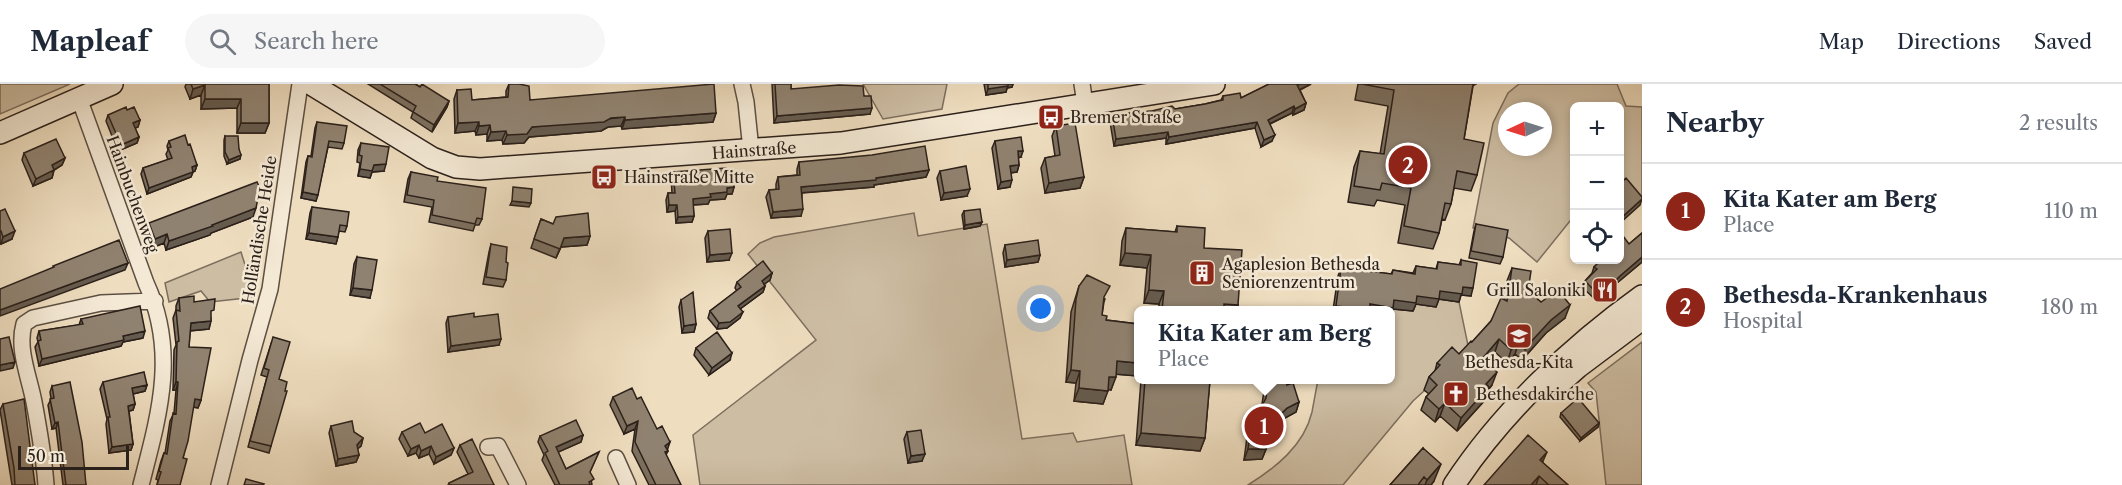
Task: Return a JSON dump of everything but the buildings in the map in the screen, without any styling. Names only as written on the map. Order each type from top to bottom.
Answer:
[{"type":"street","points":[[0,133],[112,84]]},
{"type":"street","name":"Holländische Heide","points":[[219,485],[270,289],[300,84]]},
{"type":"street","name":"Hainstraße","points":[[311,84],[432,158],[468,169],[505,169],[841,143],[1083,94],[1214,84]]},
{"type":"street","points":[[742,84],[751,150]]},
{"type":"street","name":"Hainbuchenweg","points":[[79,98],[146,283],[155,301],[161,323],[164,377],[160,411],[141,485]]},
{"type":"street","points":[[46,485],[43,454],[21,347],[24,324],[33,318],[101,303],[155,301]]},
{"type":"street","points":[[1455,485],[1641,304]]},
{"type":"street","points":[[488,447],[498,446],[518,485]]},
{"type":"street","points":[[616,458],[628,485]]},
{"type":"shaded area","points":[[0,84],[70,84],[0,114]]},
{"type":"shaded area","points":[[863,84],[947,84],[942,109],[883,119]]},
{"type":"shaded area","points":[[1519,84],[1617,84],[1626,106],[1642,107],[1642,199],[1624,179],[1624,102],[1570,102],[1570,221],[1537,262],[1509,238],[1473,228],[1493,123],[1498,113],[1498,156],[1552,156],[1552,102],[1504,102],[1508,93]]},
{"type":"shaded area","points":[[914,213],[918,236],[987,224],[1022,439],[1073,433],[1077,442],[1124,435],[1132,485],[700,485],[693,435],[816,340],[748,254],[760,243],[774,237]]},
{"type":"shaded area","points":[[241,252],[255,297],[210,302],[201,291],[169,302],[165,283]]},
{"type":"shaded area","points":[[1437,299],[1459,302],[1469,350],[1413,401],[1343,485],[1248,485],[1278,463],[1295,446],[1308,424],[1317,384],[1395,384],[1395,307]]},
{"type":"shaded area","points":[[1642,342],[1642,485],[1606,485],[1596,392],[1588,383]]},
{"type":"place","name":"Bremer Straße","points":[[1051,117]]},
{"type":"place","name":"Bethesda-Krankenhaus","points":[[1408,165]]},
{"type":"place","name":"Hainstraße Mitte","points":[[604,177]]},
{"type":"place","name":"Agaplesion Bethesda Seniorenzentrum","points":[[1202,273]]},
{"type":"place","name":"Grill Saloniki","points":[[1605,290]]},
{"type":"place","name":"Bethesda-Kita","points":[[1519,336]]},
{"type":"place","name":"Bethesdakirche","points":[[1456,394]]},
{"type":"place","name":"Kita Kater am Berg","points":[[1264,426]]}]
